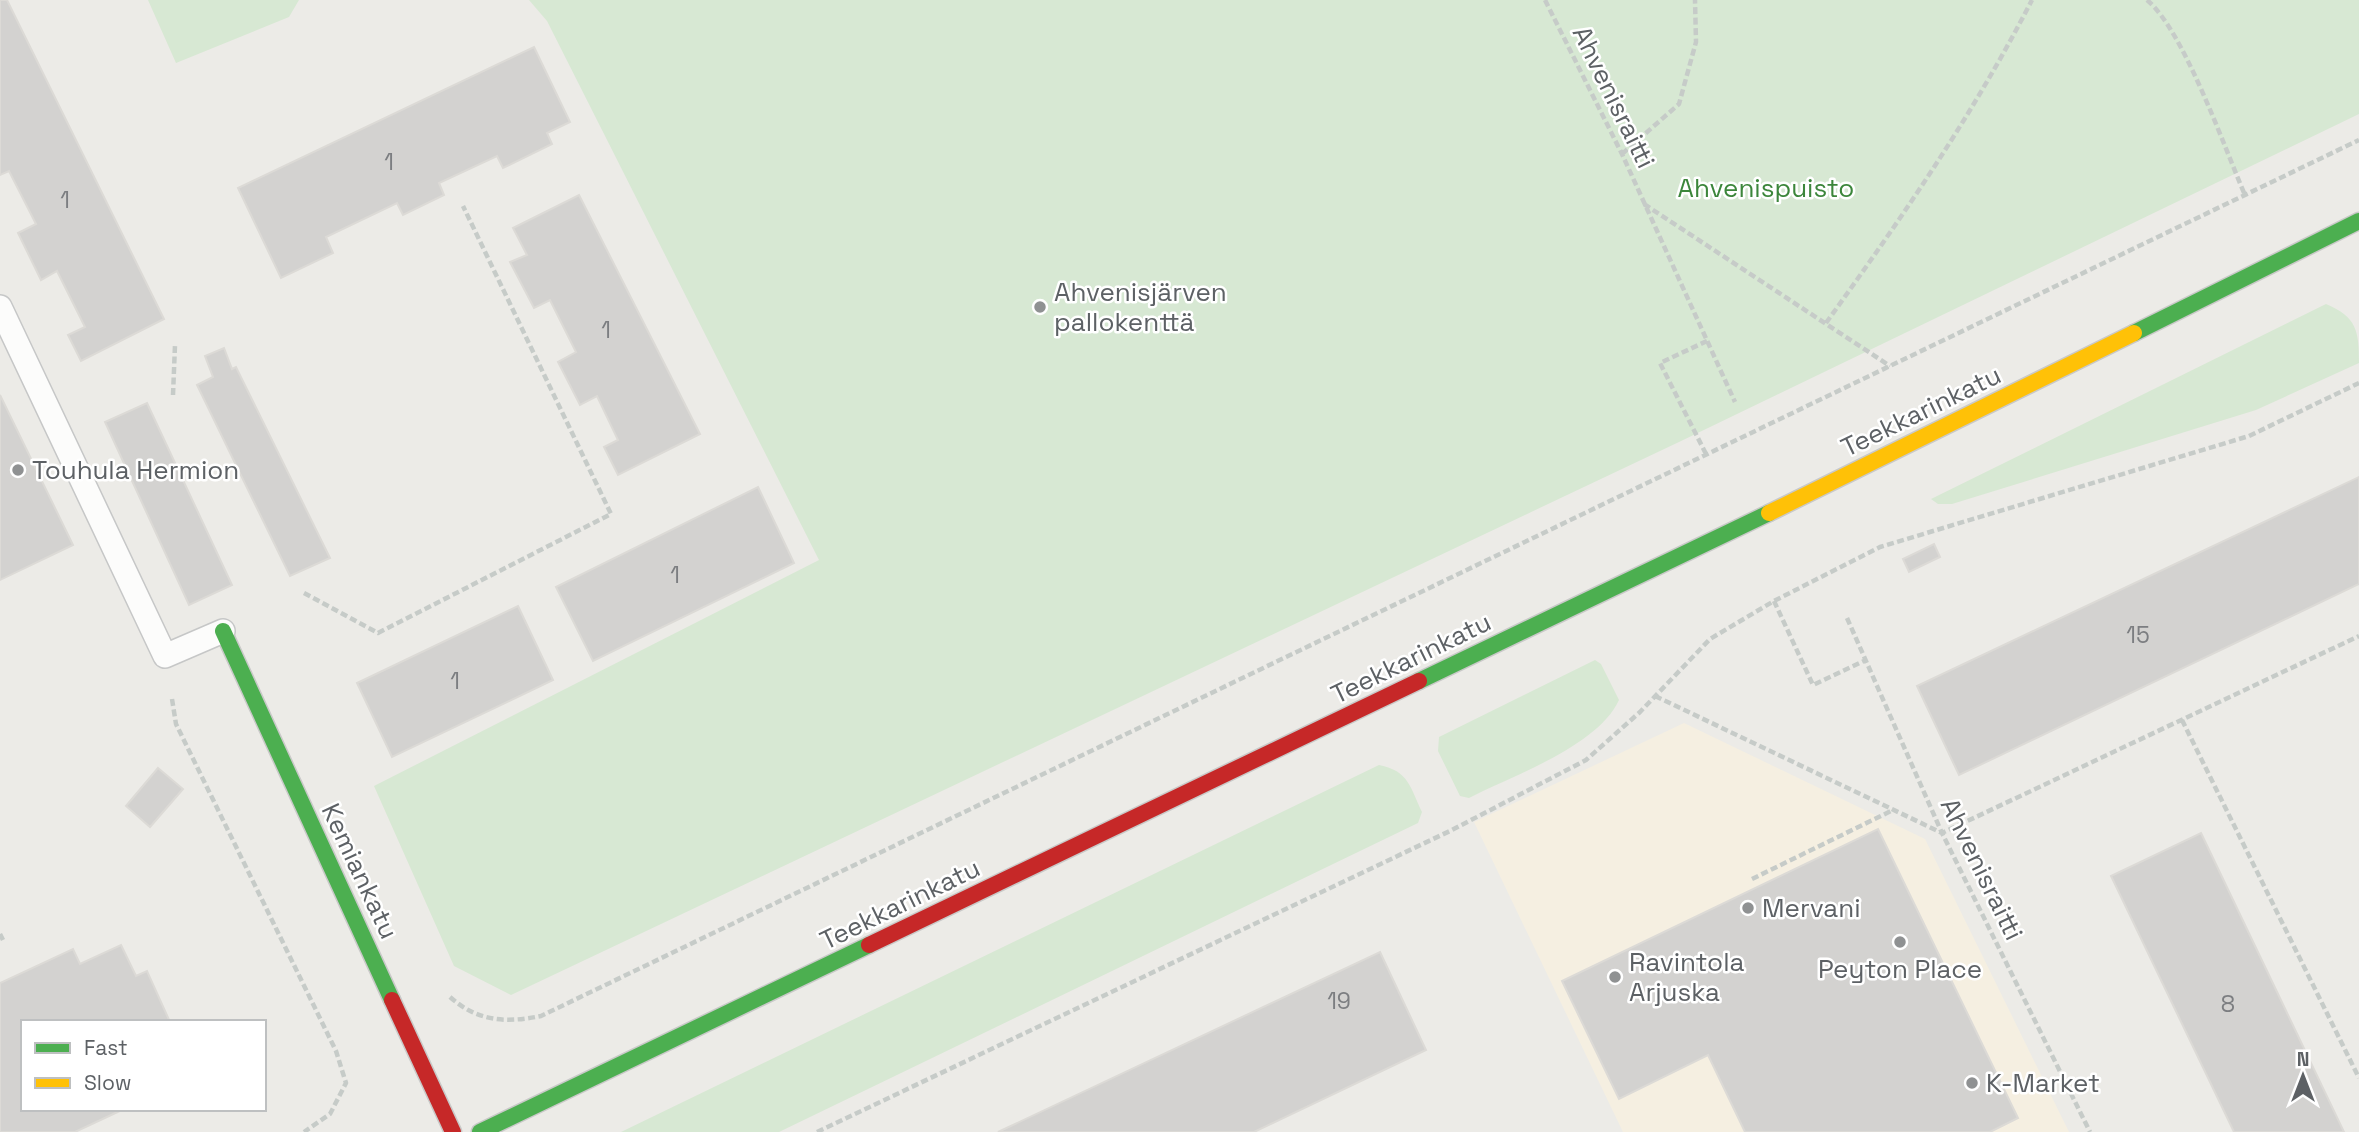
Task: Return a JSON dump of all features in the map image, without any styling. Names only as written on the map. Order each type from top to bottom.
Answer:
[{"type":"street","name":"Teekkarinkatu","points":[[480,1132],[1849,474],[2359,221]]},
{"type":"street","name":"Kemiankatu","points":[[223,631],[453,1132]]},
{"type":"lane","points":[[0,307],[165,656],[223,631]]},
{"type":"path","name":"Ahvenisraitti","points":[[1545,0],[1622,154],[1735,402]]},
{"type":"path","points":[[1622,154],[1679,104],[1696,42],[1695,0]]},
{"type":"path","points":[[1826,323],[1925,185],[1992,78],[2032,0]]},
{"type":"path","points":[[2147,0],[2157,8],[2182,50],[2245,195]]},
{"type":"path","points":[[443,989],[451,999],[482,1018],[512,1022],[541,1016],[2359,140]]},
{"type":"path","points":[[1643,204],[1891,366]]},
{"type":"path","points":[[304,593],[378,633],[611,514],[464,206]]},
{"type":"path","points":[[1706,454],[1660,363],[1707,341]]},
{"type":"path","points":[[173,395],[174,345]]},
{"type":"path","points":[[817,1132],[1452,830],[1586,760],[1655,696],[1710,639],[1774,601],[1880,547],[2249,436],[2359,383]]},
{"type":"path","points":[[1774,601],[1812,685],[1866,660]]},
{"type":"path","name":"Ahvenisraitti","points":[[1847,618],[1942,833],[2090,1132]]},
{"type":"path","points":[[1655,696],[1942,833],[2359,636]]},
{"type":"path","points":[[165,656],[176,724],[330,1039],[346,1083],[330,1114],[302,1131]]},
{"type":"path","points":[[2182,720],[2359,1078]]},
{"type":"path","points":[[1752,878],[1892,810]]},
{"type":"path","points":[[0,934],[3,940]]},
{"type":"shaded area","points":[[1684,723],[1925,839],[2069,1132],[1623,1132],[1474,822]]},
{"type":"green space","points":[[148,0],[299,0],[289,17],[176,63]]},
{"type":"green space","name":"Ahvenispuisto","points":[[529,0],[2359,0],[2359,114],[1679,442],[511,995],[454,966],[374,786],[819,560],[547,21]]},
{"type":"green space","points":[[2326,304],[2344,314],[2354,326],[2359,363],[2256,410],[1952,504],[1938,504],[1931,499]]},
{"type":"green space","points":[[1595,660],[1601,664],[1619,700],[1608,716],[1593,731],[1553,758],[1469,798],[1460,796],[1438,751],[1439,737]]},
{"type":"green space","points":[[1379,765],[1397,771],[1407,781],[1422,812],[1418,823],[779,1132],[621,1132]]},
{"type":"building","points":[[0,0],[7,0],[164,319],[81,361],[68,335],[85,327],[57,271],[41,280],[18,233],[36,224],[9,171],[0,175]]},
{"type":"building","points":[[534,47],[570,122],[547,133],[552,144],[503,168],[497,156],[439,183],[444,195],[403,215],[397,203],[326,237],[333,253],[281,278],[238,188]]},
{"type":"building","points":[[579,195],[700,434],[618,475],[604,447],[618,440],[597,396],[580,405],[558,362],[576,352],[550,300],[534,308],[510,262],[527,255],[513,228]]},
{"type":"building","points":[[224,348],[232,369],[236,367],[330,558],[290,576],[197,385],[213,377],[205,356]]},
{"type":"building","name":"Touhula Hermion","points":[[0,395],[73,545],[0,580]]},
{"type":"building","points":[[147,403],[232,585],[189,605],[105,422]]},
{"type":"building","points":[[2359,477],[2359,584],[1959,775],[1917,686]]},
{"type":"building","points":[[758,487],[794,563],[593,661],[556,587]]},
{"type":"building","points":[[1934,544],[1940,557],[1909,572],[1903,559]]},
{"type":"building","points":[[518,606],[553,680],[392,757],[357,683]]},
{"type":"building","points":[[158,768],[183,789],[150,827],[126,806]]},
{"type":"building","points":[[1878,829],[2018,1118],[1990,1132],[1745,1132],[1708,1055],[1619,1099],[1562,981]]},
{"type":"building","points":[[2201,833],[2344,1132],[2234,1132],[2111,876]]},
{"type":"building","points":[[121,945],[136,976],[147,971],[169,1020],[21,1020],[21,1111],[120,1111],[75,1132],[0,1132],[0,983],[73,949],[80,964]]},
{"type":"building","points":[[1380,952],[1426,1050],[1254,1132],[998,1132]]},
{"type":"traffic: fast","points":[[2134,333],[2359,221]]},
{"type":"traffic: fast","points":[[1419,681],[1769,513]]},
{"type":"traffic: fast","points":[[223,631],[392,1000]]},
{"type":"traffic: fast","points":[[480,1132],[869,945]]},
{"type":"traffic: slow","points":[[1769,513],[2134,333]]},
{"type":"traffic: jam","points":[[869,945],[1419,681]]},
{"type":"traffic: jam","points":[[392,1000],[453,1132]]},
{"type":"place","name":"Ahvenisjärven pallokenttä","points":[[1040,307]]},
{"type":"place","name":"Touhula Hermion","points":[[18,470]]},
{"type":"place","name":"Mervani","points":[[1748,908]]},
{"type":"place","name":"Peyton Place","points":[[1900,942]]},
{"type":"place","name":"Ravintola Arjuska","points":[[1615,977]]},
{"type":"place","name":"K-Market","points":[[1972,1083]]}]
